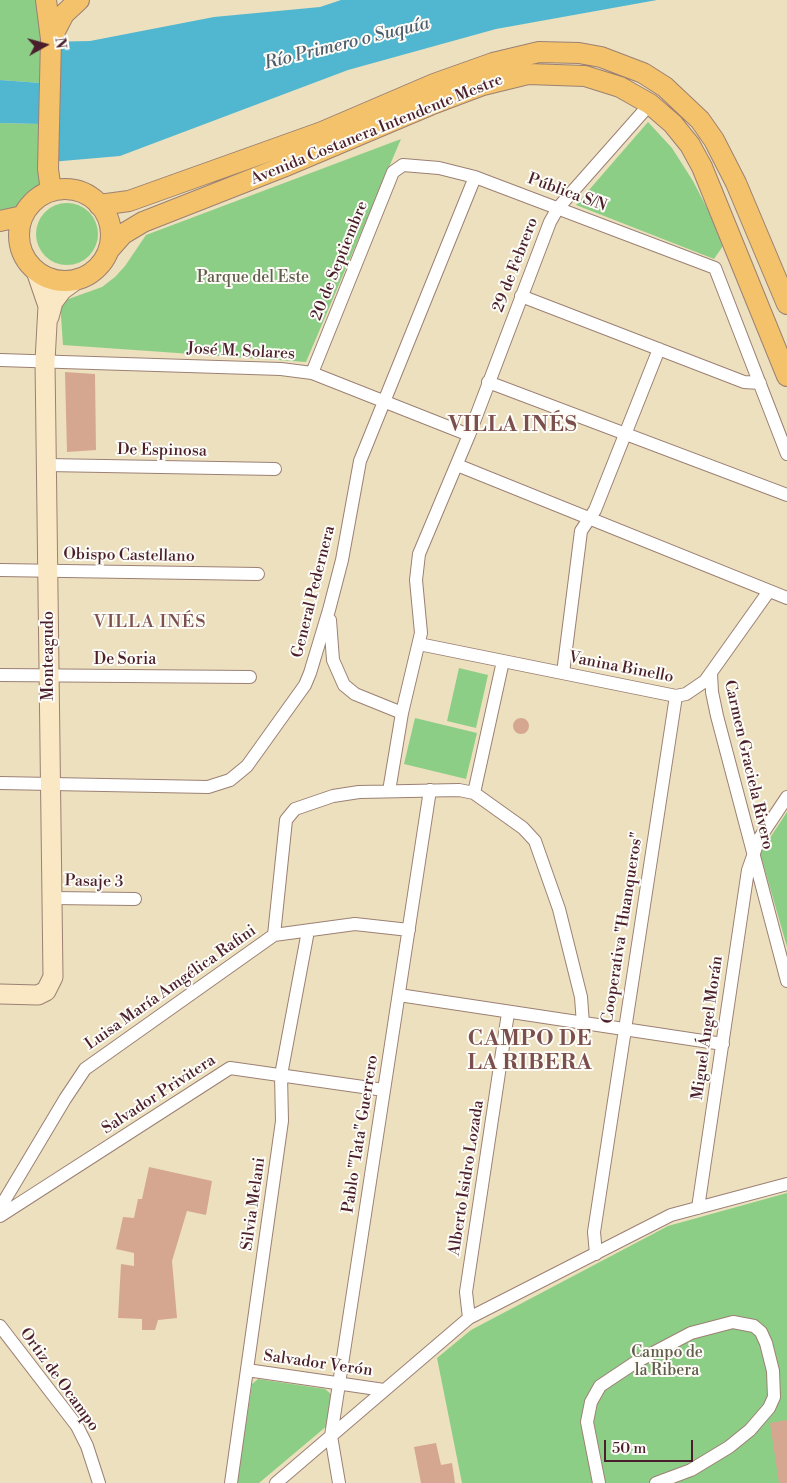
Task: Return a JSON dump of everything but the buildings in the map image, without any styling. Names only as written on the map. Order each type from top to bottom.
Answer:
[{"type":"main road","points":[[46,0],[51,39],[48,169],[51,191]]},
{"type":"main road","points":[[51,39],[61,19],[78,0]]},
{"type":"main road","name":"Avenida Costanera Intendente Mestre","points":[[99,205],[129,201],[294,142],[434,84],[493,63],[539,52],[579,53],[601,57],[643,73],[665,87],[700,120],[714,140],[736,184],[787,304]]},
{"type":"main road","name":"Avenida Costanera Intendente Mestre","points":[[108,252],[123,234],[143,222],[333,148],[430,105],[504,78],[528,74],[557,73],[585,76],[620,87],[650,104],[681,133],[702,167],[787,376]]},
{"type":"main road","points":[[74,190],[88,195],[99,205],[110,227],[111,239],[108,252],[101,264],[90,274],[78,280],[63,281],[49,278],[36,271],[26,260],[20,247],[19,231],[23,216],[32,203],[51,191],[74,190]]},
{"type":"main road","points":[[0,221],[23,216]]},
{"type":"street","name":"29 de Febrero","points":[[457,465],[550,222],[558,208],[650,104]]},
{"type":"street","name":"Pública S/N","points":[[403,165],[439,168],[475,177],[715,268],[760,383]]},
{"type":"street","name":"20 de Septiembre","points":[[312,373],[393,172],[403,165]]},
{"type":"street","name":"General Pedernera","points":[[0,784],[208,787],[223,783],[239,774],[305,685],[329,610],[342,560],[356,473],[383,401],[475,177]]},
{"type":"street","name":"Monteagudo","points":[[0,994],[38,995],[46,991],[53,977],[45,361],[48,321],[46,295],[36,271]]},
{"type":"street","name":"Monteagudo","points":[[48,321],[53,302],[62,290],[78,280]]},
{"type":"street","points":[[521,296],[744,382],[760,383],[787,454]]},
{"type":"street","points":[[563,673],[581,531],[595,510],[627,434],[659,349]]},
{"type":"street","name":"José M. Solares","points":[[0,360],[281,369],[312,373],[469,435]]},
{"type":"street","points":[[488,382],[787,495]]},
{"type":"street","name":"De Espinosa","points":[[47,465],[275,469]]},
{"type":"street","points":[[389,791],[402,712],[421,633],[416,567],[457,465],[787,598]]},
{"type":"street","name":"Obispo Castellano","points":[[0,570],[258,574]]},
{"type":"street","name":"Vanina Binello","points":[[419,644],[503,662],[681,695],[699,687],[769,591]]},
{"type":"street","points":[[329,610],[332,653],[337,672],[344,685],[355,694],[402,712]]},
{"type":"street","points":[[474,793],[503,662]]},
{"type":"street","name":"Carmen Graciela Rivero","points":[[711,672],[715,707],[752,854],[787,981]]},
{"type":"street","name":"De Soria","points":[[0,675],[250,677]]},
{"type":"street","points":[[681,695],[701,698],[715,707]]},
{"type":"street","name":"Cooperativa \"Huanqueros\"","points":[[596,1254],[594,1232],[624,1030],[681,695]]},
{"type":"street","name":"Pablo \"Tata\" Guerrero","points":[[339,1483],[331,1436],[430,790]]},
{"type":"street","points":[[274,935],[286,820],[291,812],[304,804],[346,793],[459,790],[474,793],[523,828],[535,842],[559,908],[581,997],[583,1024]]},
{"type":"street","points":[[752,854],[787,797]]},
{"type":"street","name":"Miguel Ángel Morán","points":[[698,1208],[752,854]]},
{"type":"street","name":"Pasaje 3","points":[[52,898],[135,899]]},
{"type":"street","points":[[742,911],[754,902],[766,904]]},
{"type":"street","name":"Luisa María Amgélica Rafini","points":[[0,1208],[85,1069],[274,935],[366,924],[409,930]]},
{"type":"street","name":"Silvia Melani","points":[[231,1483],[282,1121],[281,1075],[306,950],[308,931]]},
{"type":"street","points":[[398,995],[723,1044]]},
{"type":"street","name":"Alberto Isidro Lozada","points":[[469,1318],[466,1292],[508,1013]]},
{"type":"street","name":"Salvador Privitera","points":[[0,1216],[230,1068],[384,1090]]},
{"type":"street","points":[[276,1483],[469,1318],[671,1215],[787,1184]]},
{"type":"street","points":[[599,1483],[587,1422],[591,1402],[600,1386],[636,1362],[691,1334],[733,1322],[754,1326],[761,1332],[766,1343],[773,1371],[774,1397],[769,1408],[750,1430],[730,1447],[691,1470],[656,1483]]},
{"type":"street","name":"Ortiz de Ocampo","points":[[0,1326],[76,1426],[87,1446],[99,1483]]},
{"type":"street","name":"Salvador Verón","points":[[247,1370],[384,1390]]},
{"type":"green space","points":[[0,0],[46,0],[43,195],[32,203],[23,216],[0,221],[0,123],[40,124],[41,83],[0,80]]},
{"type":"green space","points":[[648,122],[672,148],[693,181],[725,243],[714,259],[576,205]]},
{"type":"green space","name":"Parque del Este","points":[[401,139],[306,362],[63,345],[60,302],[102,287],[115,277],[125,266],[146,235]]},
{"type":"green space","points":[[67,203],[79,206],[89,212],[95,222],[98,234],[95,246],[89,256],[79,262],[67,265],[55,262],[45,256],[39,246],[36,234],[39,222],[45,212],[55,206]]},
{"type":"green space","points":[[459,668],[488,675],[476,728],[447,721]]},
{"type":"green space","points":[[415,718],[477,733],[466,779],[404,764]]},
{"type":"green space","points":[[787,812],[787,947],[760,853]]},
{"type":"green space","name":"Campo de la Ribera","points":[[787,1193],[787,1483],[462,1483],[437,1358],[471,1330],[668,1226]]},
{"type":"green space","points":[[258,1379],[325,1389],[332,1395],[328,1425],[259,1483],[237,1483],[252,1384]]},
{"type":"water","name":"Río Primero o Suquía","points":[[341,0],[657,0],[496,29],[348,70],[120,156],[39,163],[40,124],[0,123],[0,80],[41,83],[43,42],[90,41],[214,17],[320,7]]},
{"type":"district","name":"VILLA INÉS","points":[[513,426]]},
{"type":"district","name":"VILLA INÉS","points":[[150,623]]},
{"type":"district","name":"CAMPO DE LA RIBERA","points":[[530,1052]]}]
